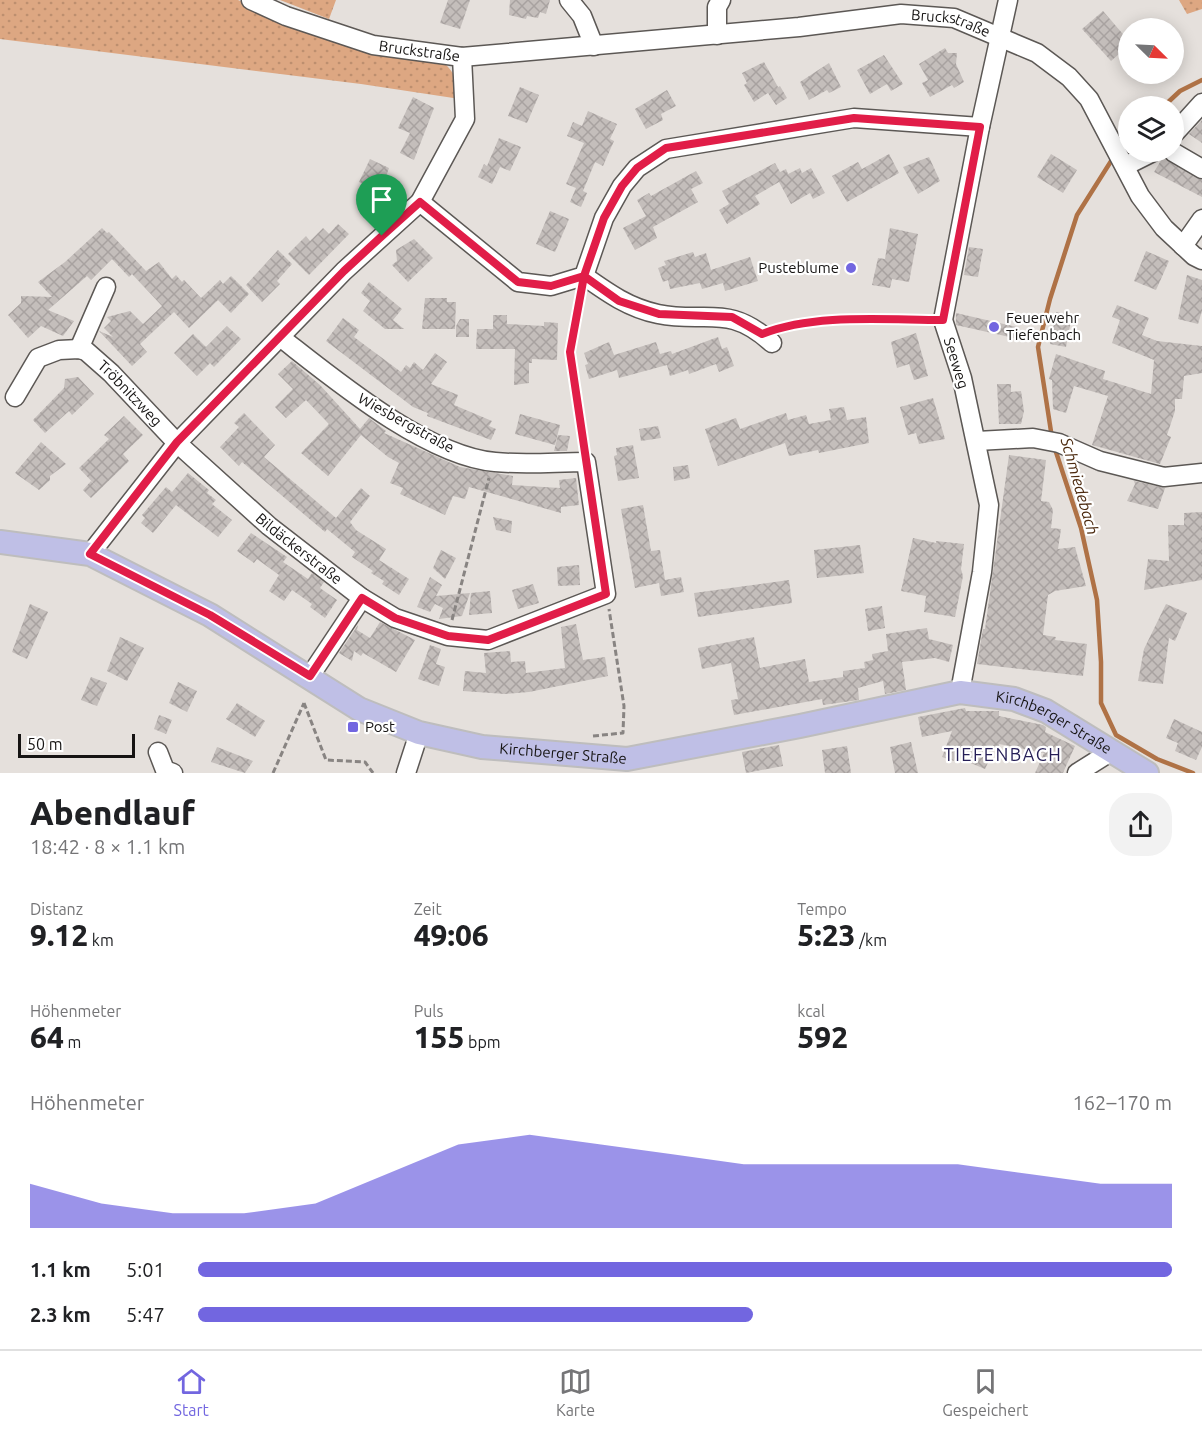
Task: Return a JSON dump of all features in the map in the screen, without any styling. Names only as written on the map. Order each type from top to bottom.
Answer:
[{"type":"main road","name":"Kirchberger Straße","points":[[0,542],[90,554],[210,615],[359,709],[419,733],[482,747],[627,759],[960,692],[1014,699],[1046,711],[1147,773]]},
{"type":"street","name":"Bruckstraße","points":[[251,0],[286,16],[373,45],[462,57],[717,35],[901,14],[954,18],[1037,53],[1069,76],[1089,99],[1140,196],[1164,228],[1202,260]]},
{"type":"street","points":[[569,0],[582,16],[594,46]]},
{"type":"street","points":[[717,35],[717,7],[721,0]]},
{"type":"street","name":"Seeweg","points":[[960,692],[982,572],[989,506],[962,378],[943,320],[980,127],[1002,38],[1008,0]]},
{"type":"street","points":[[90,554],[177,442],[344,271],[420,202],[465,119],[462,57]]},
{"type":"street","points":[[1184,123],[1202,103]]},
{"type":"street","points":[[584,276],[604,218],[622,186],[637,168],[666,148],[854,118],[980,127]]},
{"type":"street","points":[[1184,158],[1202,169]]},
{"type":"street","points":[[1124,165],[1131,162]]},
{"type":"street","points":[[420,202],[518,282],[551,286],[584,276]]},
{"type":"street","points":[[1184,246],[1202,219]]},
{"type":"street","points":[[584,276],[619,301],[659,314],[732,317],[767,339]]},
{"type":"street","points":[[15,398],[38,358],[59,350],[79,349],[106,287]]},
{"type":"street","name":"Wiesbergstraße","points":[[280,337],[365,402],[450,450],[494,462],[586,462]]},
{"type":"street","name":"Tröbnitzweg","points":[[79,349],[86,351],[111,373],[177,442]]},
{"type":"street","points":[[977,441],[1033,438],[1059,442],[1100,460],[1164,477],[1202,473]]},
{"type":"street","name":"Bildäckerstraße","points":[[177,442],[269,526],[362,598],[395,618],[448,636],[488,640],[606,594]]},
{"type":"street","points":[[586,462],[606,594]]},
{"type":"street","points":[[310,676],[362,598]]},
{"type":"street","points":[[406,773],[419,733]]},
{"type":"street","points":[[1077,773],[1112,751]]},
{"type":"street","points":[[158,752],[165,770],[173,773]]},
{"type":"path","points":[[584,276],[570,352],[586,462]]},
{"type":"path","points":[[767,339],[781,326],[857,320],[943,320]]},
{"type":"path","points":[[448,636],[494,462]]},
{"type":"path","points":[[586,736],[623,733],[621,677],[606,594]]},
{"type":"path","points":[[273,773],[304,703],[310,676]]},
{"type":"path","points":[[304,703],[326,760],[365,762],[373,773]]},
{"type":"shaded area","points":[[0,0],[238,0],[278,19],[444,63],[456,79],[460,99],[361,84],[0,39]]},
{"type":"shaded area","points":[[280,0],[336,0],[329,19]]},
{"type":"shaded area","points":[[1179,0],[1202,0],[1202,9],[1187,14]]},
{"type":"building","points":[[448,0],[470,0],[460,29],[440,23]]},
{"type":"building","points":[[510,0],[550,0],[546,14],[540,12],[538,18],[527,16],[526,19],[509,15]]},
{"type":"building","points":[[1103,11],[1118,28],[1118,55],[1111,61],[1082,29]]},
{"type":"building","points":[[945,48],[948,53],[957,53],[956,64],[964,82],[954,88],[952,85],[930,97],[922,83],[928,80],[919,64]]},
{"type":"building","points":[[884,55],[903,84],[891,91],[887,84],[870,94],[857,70]]},
{"type":"building","points":[[764,62],[778,87],[770,92],[780,86],[787,98],[776,105],[768,93],[754,102],[744,85],[747,83],[742,73]]},
{"type":"building","points":[[829,63],[841,87],[829,93],[827,90],[809,100],[800,82]]},
{"type":"building","points":[[520,87],[539,95],[527,123],[508,116]]},
{"type":"building","points":[[667,90],[676,106],[661,114],[663,120],[646,129],[635,109]]},
{"type":"building","points":[[413,97],[434,108],[414,160],[400,153],[410,133],[398,128]]},
{"type":"building","points":[[588,111],[617,124],[610,139],[614,141],[603,166],[595,162],[583,191],[587,193],[581,207],[570,202],[576,188],[566,184],[584,143],[567,136],[573,122],[582,126]]},
{"type":"building","points":[[1202,120],[1202,143],[1189,134]]},
{"type":"building","points":[[499,138],[521,147],[510,171],[500,167],[492,184],[478,177],[484,164],[487,166]]},
{"type":"building","points":[[889,154],[899,173],[847,202],[832,176],[858,162],[862,169]]},
{"type":"building","points":[[1051,154],[1077,170],[1063,193],[1037,177]]},
{"type":"building","points":[[929,157],[940,181],[918,194],[903,167]]},
{"type":"building","points":[[370,159],[389,168],[375,206],[362,200],[368,187],[359,182]]},
{"type":"building","points":[[1160,162],[1171,162],[1202,180],[1202,197],[1154,172]]},
{"type":"building","points":[[775,163],[780,172],[786,169],[788,174],[800,168],[802,173],[811,168],[825,193],[813,199],[810,193],[791,204],[779,182],[755,196],[760,204],[727,224],[719,210],[729,204],[722,191]]},
{"type":"building","points":[[696,171],[703,183],[691,189],[698,202],[653,227],[657,238],[635,250],[623,228],[646,216],[637,200],[649,193],[651,196]]},
{"type":"building","points":[[550,211],[569,219],[555,252],[536,244]]},
{"type":"building","points":[[338,224],[349,234],[309,275],[288,254],[306,236],[310,241],[323,228],[329,234]]},
{"type":"building","points":[[102,228],[107,233],[109,232],[146,271],[159,262],[172,279],[176,275],[182,282],[184,280],[201,298],[220,280],[223,284],[231,276],[249,294],[231,313],[218,300],[189,328],[174,312],[140,344],[147,352],[132,366],[99,331],[113,337],[104,328],[111,321],[107,317],[130,311],[143,324],[162,306],[132,274],[129,277],[112,259],[91,280],[87,276],[48,310],[74,321],[63,336],[41,326],[28,338],[8,315],[21,303],[21,296],[52,297],[38,282],[65,262]]},
{"type":"building","points":[[890,228],[918,234],[909,282],[892,279],[890,288],[872,285],[878,258],[885,259]]},
{"type":"building","points":[[414,239],[433,258],[408,282],[392,265],[397,261],[396,250]]},
{"type":"building","points":[[969,247],[983,249],[978,277],[964,275]]},
{"type":"building","points":[[278,250],[292,264],[277,281],[280,284],[262,302],[246,285]]},
{"type":"building","points":[[1146,251],[1169,261],[1156,290],[1134,281]]},
{"type":"building","points":[[693,252],[695,257],[706,253],[711,270],[750,257],[758,281],[725,291],[723,283],[702,289],[700,283],[670,289],[668,280],[663,282],[658,268],[666,265],[664,261]]},
{"type":"building","points":[[1187,275],[1202,280],[1202,311],[1198,324],[1178,319]]},
{"type":"building","points":[[369,282],[402,309],[393,320],[404,329],[385,329],[363,311],[370,301],[361,293]]},
{"type":"building","points":[[425,298],[447,298],[447,302],[456,302],[455,329],[422,329]]},
{"type":"building","points":[[1117,305],[1149,318],[1142,335],[1157,341],[1202,346],[1202,373],[1184,376],[1182,399],[1175,399],[1175,411],[1167,435],[1171,437],[1160,464],[1092,445],[1108,396],[1074,386],[1066,413],[1053,409],[1052,380],[1049,379],[1056,354],[1105,371],[1103,379],[1151,394],[1154,360],[1112,343],[1120,320],[1112,317]]},
{"type":"building","points":[[1056,312],[1072,315],[1066,347],[1050,344]]},
{"type":"building","name":"Feuerwehr Tiefenbach","points":[[956,313],[1017,327],[1014,338],[956,325]]},
{"type":"building","points":[[493,315],[507,315],[507,324],[544,326],[544,322],[558,323],[557,360],[532,359],[532,363],[529,363],[529,383],[514,385],[515,349],[476,349],[477,329],[493,329]]},
{"type":"building","points":[[343,318],[359,330],[354,337],[401,372],[406,365],[410,368],[414,362],[423,370],[435,353],[447,362],[431,384],[458,395],[454,405],[492,421],[489,426],[496,429],[491,440],[427,416],[428,413],[413,407],[326,341]]},
{"type":"building","points":[[460,319],[469,319],[469,337],[456,337],[456,326]]},
{"type":"building","points":[[227,326],[241,339],[214,367],[210,363],[197,376],[174,353],[193,334],[206,347]]},
{"type":"building","points":[[916,333],[928,376],[914,380],[909,364],[897,368],[891,342]]},
{"type":"building","points":[[718,337],[722,349],[727,347],[734,366],[719,372],[716,364],[689,374],[688,370],[670,376],[667,365],[619,378],[617,370],[589,379],[585,365],[588,364],[584,353],[609,342],[614,355],[656,342],[660,354],[671,351],[672,354]]},
{"type":"building","points":[[292,361],[320,385],[360,429],[369,418],[386,431],[384,433],[460,467],[513,476],[512,485],[560,488],[559,480],[576,478],[579,505],[561,507],[561,513],[469,487],[465,499],[453,496],[445,515],[400,494],[403,488],[390,483],[399,463],[361,435],[328,476],[301,453],[329,424],[306,400],[286,418],[275,407],[293,389],[278,374]]},
{"type":"building","points":[[78,377],[94,394],[72,415],[69,411],[45,433],[33,420],[64,388],[65,379]]},
{"type":"building","points":[[997,384],[1011,384],[1011,392],[1021,391],[1024,411],[1021,424],[999,424]]},
{"type":"building","points":[[933,398],[945,439],[919,444],[916,433],[908,435],[900,407]]},
{"type":"building","points":[[844,407],[847,420],[866,417],[869,443],[819,453],[818,450],[789,456],[785,443],[718,466],[705,429],[736,418],[740,429],[786,413],[788,420],[806,415],[809,424],[831,420],[829,409]]},
{"type":"building","points":[[244,413],[275,445],[264,457],[336,518],[361,488],[370,496],[350,522],[356,530],[386,549],[379,560],[409,579],[399,595],[382,584],[384,581],[371,573],[373,571],[352,557],[355,552],[327,529],[325,532],[242,462],[239,466],[220,447],[239,427],[234,423]]},
{"type":"building","points":[[520,414],[560,425],[555,445],[515,434]]},
{"type":"building","points":[[124,416],[143,435],[123,454],[129,461],[91,498],[83,490],[91,481],[98,488],[79,468],[109,439],[104,435]]},
{"type":"building","points":[[658,426],[661,438],[641,441],[639,429]]},
{"type":"building","points":[[558,435],[570,436],[567,451],[554,451]]},
{"type":"building","points":[[41,442],[66,464],[50,476],[50,480],[39,490],[15,473]]},
{"type":"building","points":[[633,445],[639,478],[618,481],[614,456],[617,455],[616,448]]},
{"type":"building","points":[[1009,455],[1046,460],[1041,501],[1049,502],[1053,510],[1051,528],[1061,529],[1058,549],[1075,547],[1086,586],[1055,591],[1048,595],[1043,635],[1056,637],[1055,640],[1087,644],[1083,676],[977,664],[983,629],[985,629]]},
{"type":"building","points":[[688,465],[690,478],[674,481],[673,467]]},
{"type":"building","points":[[188,473],[209,490],[207,493],[216,500],[212,504],[232,520],[218,537],[176,505],[153,533],[141,523],[145,518],[142,515],[166,487],[172,492]]},
{"type":"building","points":[[1134,481],[1165,488],[1158,509],[1127,501],[1135,484]]},
{"type":"building","points":[[643,505],[651,551],[660,550],[665,580],[681,577],[684,592],[661,596],[659,583],[635,588],[621,509]]},
{"type":"building","points":[[1202,512],[1202,580],[1144,590],[1148,559],[1169,561],[1168,525],[1184,525],[1184,513]]},
{"type":"building","points":[[493,517],[512,521],[511,533],[496,530]]},
{"type":"building","points":[[251,533],[287,557],[283,562],[308,579],[312,573],[324,582],[320,588],[337,600],[325,618],[310,607],[312,604],[292,590],[284,601],[269,591],[279,575],[257,559],[254,563],[237,551]]},
{"type":"building","points":[[913,538],[936,543],[936,541],[964,544],[961,569],[963,576],[955,617],[924,612],[926,596],[901,591]]},
{"type":"building","points":[[860,545],[864,573],[817,578],[814,550]]},
{"type":"building","points":[[441,550],[456,558],[445,579],[433,568]]},
{"type":"building","points":[[579,565],[580,585],[558,586],[557,567]]},
{"type":"building","points":[[430,577],[442,585],[436,596],[470,593],[462,616],[439,619],[443,608],[435,604],[430,612],[417,607]]},
{"type":"building","points":[[789,580],[792,603],[698,617],[694,593]]},
{"type":"building","points":[[533,584],[539,603],[518,609],[512,590]]},
{"type":"building","points":[[490,591],[492,613],[469,615],[471,593]]},
{"type":"building","points":[[30,604],[48,612],[27,659],[12,652]]},
{"type":"building","points":[[1166,604],[1187,613],[1175,641],[1169,638],[1163,684],[1138,681],[1144,649]]},
{"type":"building","points":[[882,606],[885,628],[868,631],[865,609]]},
{"type":"building","points":[[380,622],[415,640],[396,672],[363,653],[361,656],[354,651],[352,661],[339,653],[358,625],[357,630],[370,638]]},
{"type":"building","points":[[576,624],[583,660],[605,657],[608,676],[529,692],[505,694],[463,691],[465,671],[486,673],[484,653],[510,651],[511,662],[525,661],[526,673],[565,668],[561,627]]},
{"type":"building","points":[[927,628],[929,639],[953,645],[949,662],[935,658],[902,662],[906,690],[885,694],[883,681],[858,688],[859,700],[823,705],[822,699],[734,715],[731,700],[738,699],[731,663],[702,669],[698,648],[754,637],[760,668],[805,659],[809,682],[843,677],[843,671],[865,668],[864,662],[873,660],[872,654],[888,651],[886,634]]},
{"type":"building","points":[[120,637],[144,648],[127,681],[107,671]]},
{"type":"building","points":[[430,645],[441,649],[436,664],[445,667],[439,686],[418,679]]},
{"type":"building","points":[[91,677],[107,683],[97,706],[81,700]]},
{"type":"building","points":[[178,682],[197,691],[187,712],[169,703]]},
{"type":"building","points":[[237,703],[265,721],[255,737],[226,719]]},
{"type":"building","points":[[965,708],[966,711],[999,711],[999,716],[1043,725],[1046,727],[1045,732],[1075,746],[1063,773],[1035,773],[1044,753],[999,744],[999,750],[994,750],[985,769],[956,757],[954,761],[942,757],[952,731],[922,737],[918,717]]},
{"type":"building","points":[[159,715],[172,720],[166,734],[154,729]]},
{"type":"building","points":[[1174,719],[1202,732],[1202,747],[1196,760],[1175,751],[1178,743],[1166,738]]},
{"type":"building","points":[[911,742],[918,773],[895,773],[890,747]]},
{"type":"building","points":[[779,745],[783,766],[746,773],[742,752]]},
{"type":"building","points":[[847,746],[851,773],[825,773],[822,750]]},
{"type":"building","points":[[217,747],[253,761],[245,773],[211,762]]},
{"type":"waterway","name":"Schmiedebach","points":[[1175,96],[1202,80]]},
{"type":"waterway","name":"Schmiedebach","points":[[1052,438],[1038,347],[1050,299],[1077,215],[1113,158]]},
{"type":"waterway","name":"Schmiedebach","points":[[1054,446],[1081,528],[1097,600],[1101,703],[1116,735],[1157,759],[1193,773]]},
{"type":"place","name":"Pusteblume","points":[[851,268]]},
{"type":"place","name":"Feuerwehr Tiefenbach","points":[[994,327]]},
{"type":"place","name":"Post","points":[[353,727]]},
{"type":"district","name":"TIEFENBACH","points":[[1003,755]]},
{"type":"route","points":[[382,236],[344,271],[177,442],[90,554],[210,615],[310,676],[362,598],[395,618],[448,636],[488,640],[606,594],[570,352],[584,276],[619,301],[659,314],[732,317],[762,334],[781,326],[857,320],[943,320],[980,127],[854,118],[666,148],[637,168],[622,186],[604,218],[584,276],[551,286],[518,282],[420,202],[382,236]]}]
